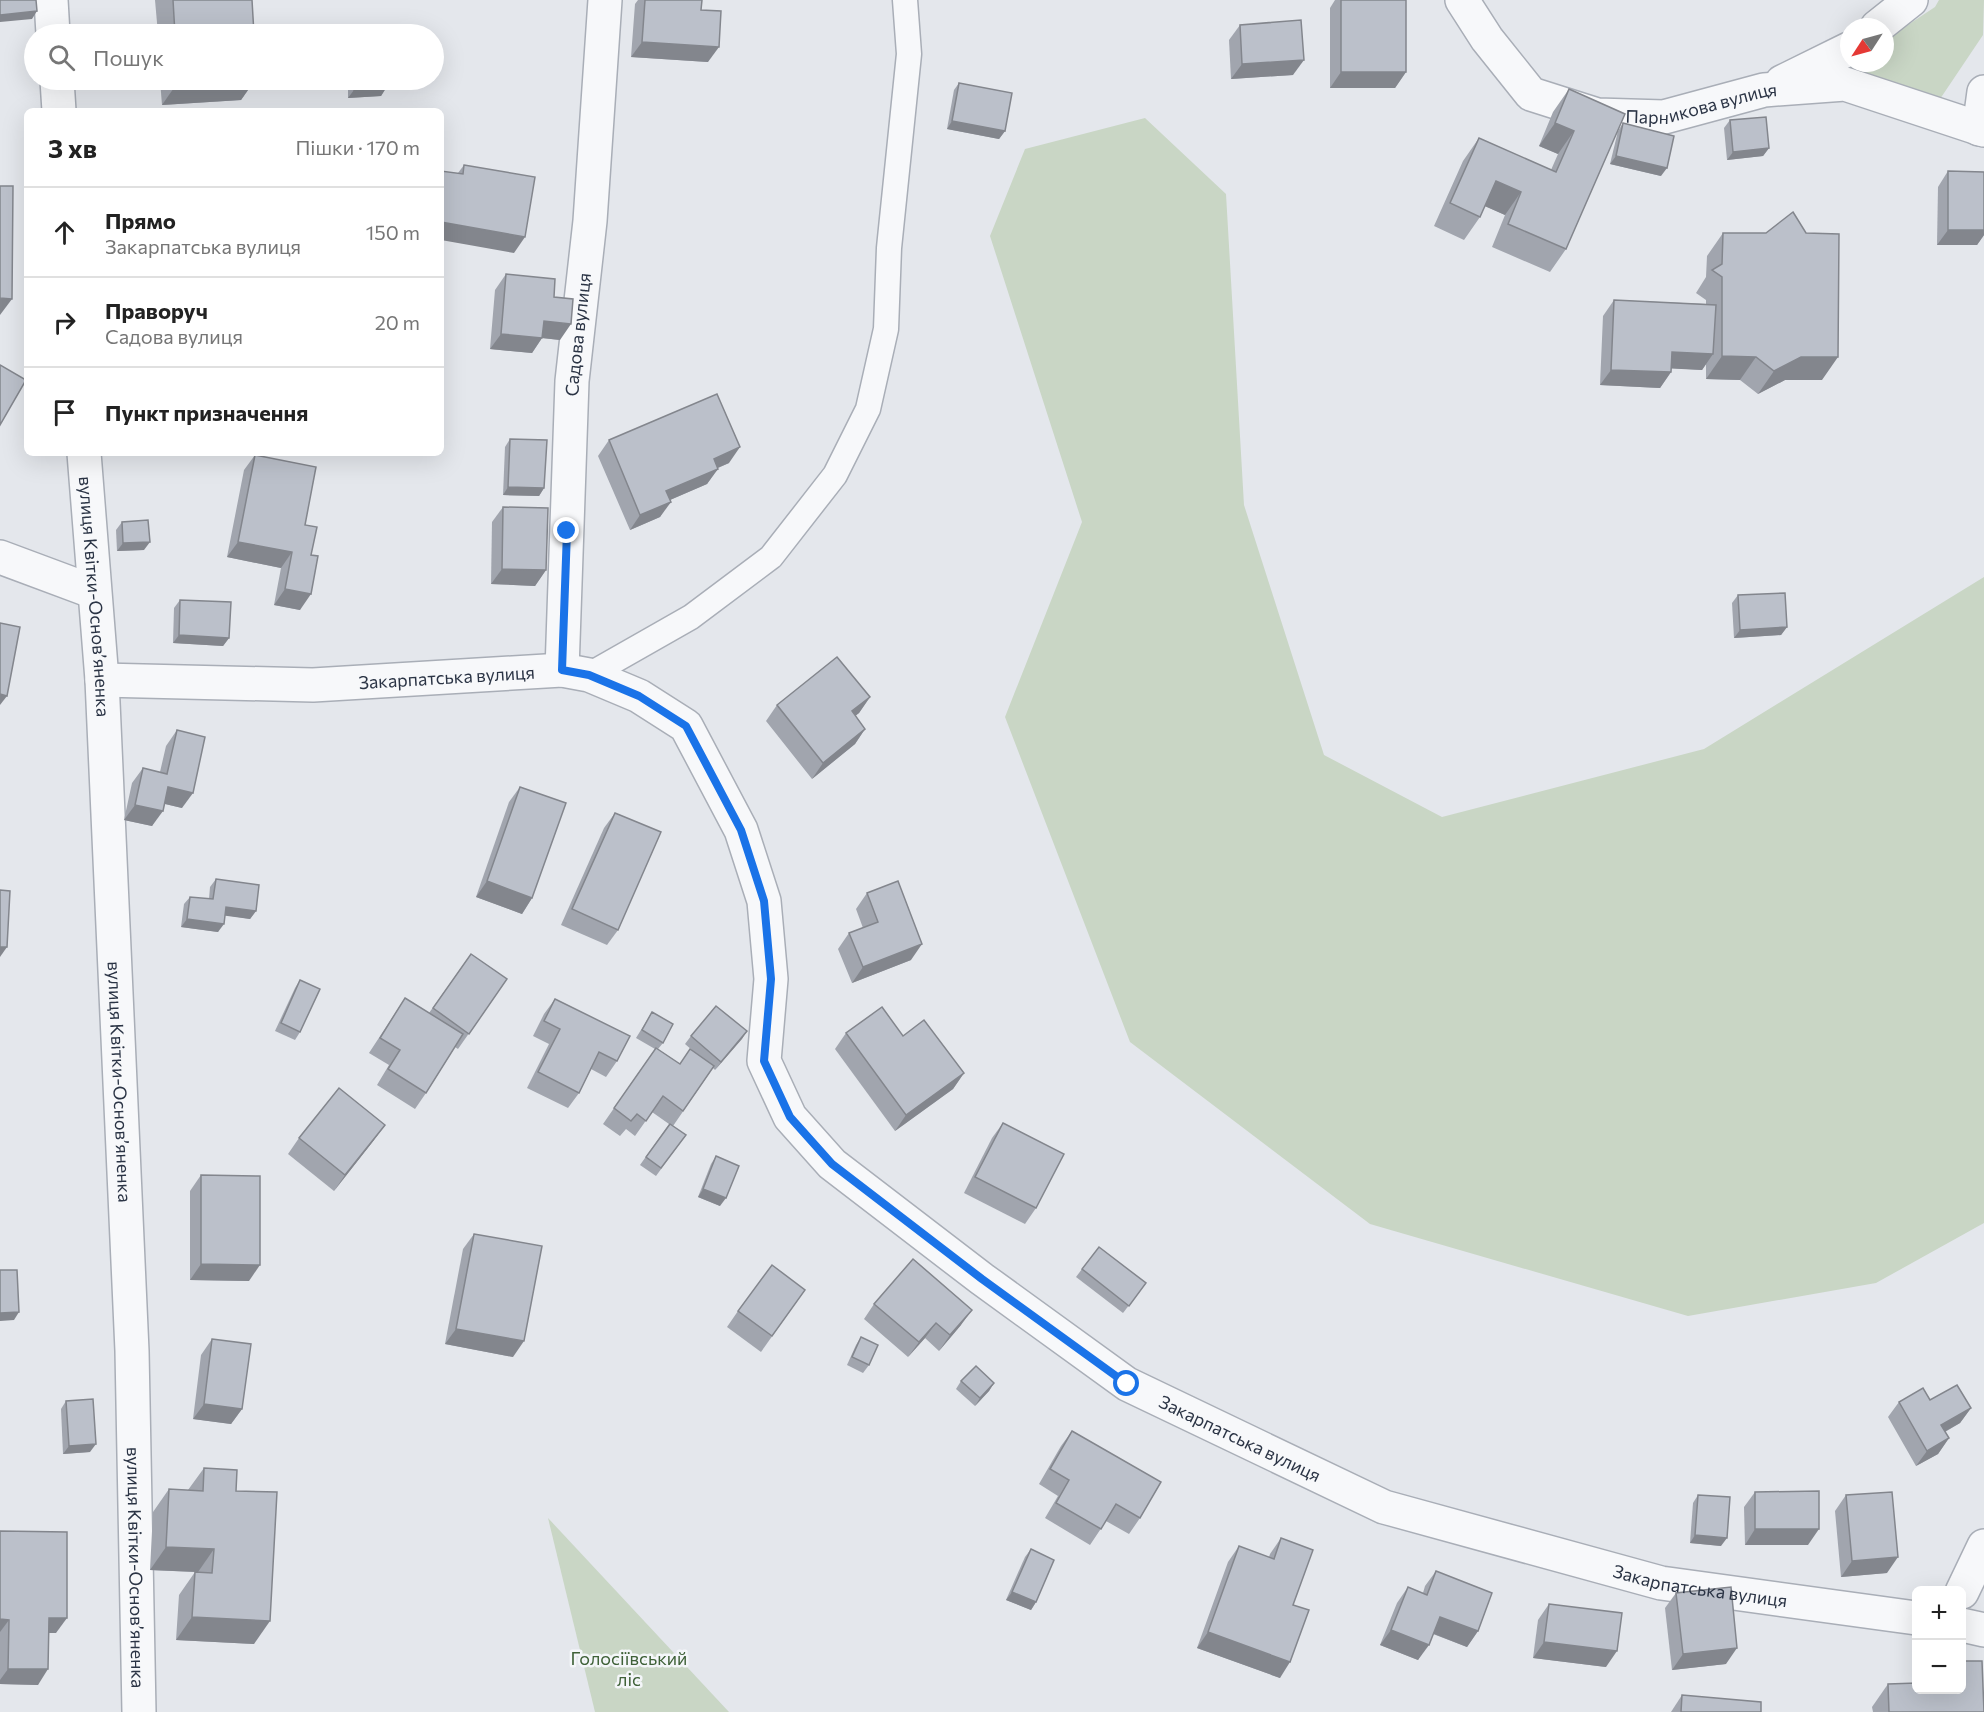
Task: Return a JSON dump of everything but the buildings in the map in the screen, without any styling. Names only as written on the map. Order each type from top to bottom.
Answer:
[{"type":"street","points":[[51,0],[52,24]]},
{"type":"street","name":"Садова вулиця","points":[[576,673],[572,381],[590,220],[605,0]]},
{"type":"street","name":"Парникова вулиця","points":[[1462,0],[1487,39],[1531,94],[1597,115],[1664,117],[1764,90],[1845,84],[1981,129]]},
{"type":"street","points":[[1888,18],[1911,0]]},
{"type":"street","points":[[1764,90],[1840,53]]},
{"type":"street","points":[[58,90],[59,108]]},
{"type":"street","points":[[1981,129],[1984,92]]},
{"type":"street","name":"вулиця Квітки-Основ’яненка","points":[[84,456],[102,680],[132,1351],[140,1712]]},
{"type":"street","points":[[0,557],[94,592]]},
{"type":"street","name":"Закарпатська вулиця","points":[[102,680],[313,685],[576,673],[639,696],[686,726],[741,830],[764,901],[771,979],[764,1061],[790,1117],[832,1164],[982,1279],[1127,1384],[1384,1507],[1661,1582],[1912,1617]]},
{"type":"street","points":[[1965,1586],[1984,1546]]},
{"type":"street","points":[[1966,1626],[1984,1630]]},
{"type":"lane","points":[[576,673],[691,617],[771,557],[835,475],[868,409],[886,329],[890,248],[909,54],[905,0]]},
{"type":"green space","points":[[1939,0],[1984,0],[1983,35],[1938,102],[1831,76],[1840,70],[1840,72],[1894,72],[1894,34],[1935,7]]},
{"type":"green space","points":[[1145,118],[1226,194],[1244,505],[1324,755],[1442,817],[1704,749],[1984,577],[1984,1223],[1876,1283],[1688,1316],[1370,1224],[1130,1042],[1005,717],[1082,522],[990,236],[1025,149]]},
{"type":"green space","name":"Голосіївський ліс","points":[[548,1518],[729,1712],[595,1712]]},
{"type":"route","points":[[567,531],[562,670],[589,675],[639,696],[686,726],[741,830],[764,901],[771,979],[764,1061],[790,1117],[832,1164],[982,1279],[1127,1384]]}]
